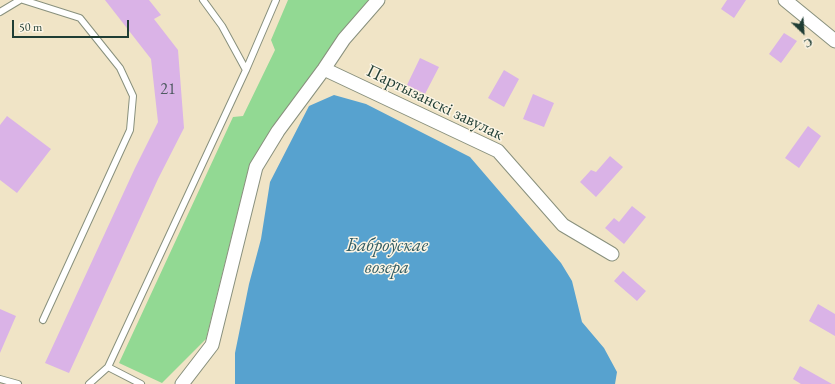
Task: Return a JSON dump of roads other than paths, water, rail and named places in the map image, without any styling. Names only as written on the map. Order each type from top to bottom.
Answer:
[{"type":"street","points":[[182,384],[212,345],[256,167],[278,131],[324,70],[344,39],[378,0]]},
{"type":"street","points":[[786,0],[835,41]]},
{"type":"street","name":"Партызанскі завулак","points":[[324,70],[498,150],[563,225],[612,254]]},
{"type":"lane","points":[[0,12],[20,0]]},
{"type":"lane","points":[[23,0],[80,18],[120,68],[133,96],[130,130],[43,320]]},
{"type":"lane","points":[[203,0],[222,26],[246,70]]},
{"type":"lane","points":[[89,384],[108,368],[246,70],[276,0]]},
{"type":"lane","points":[[108,368],[141,384]]},
{"type":"lane","points":[[0,379],[18,384]]},
{"type":"water","name":"Баброўскае возера","points":[[334,95],[366,104],[470,157],[561,263],[572,281],[582,322],[604,348],[617,372],[615,384],[235,384],[235,353],[249,284],[261,239],[270,182],[309,106]]}]
